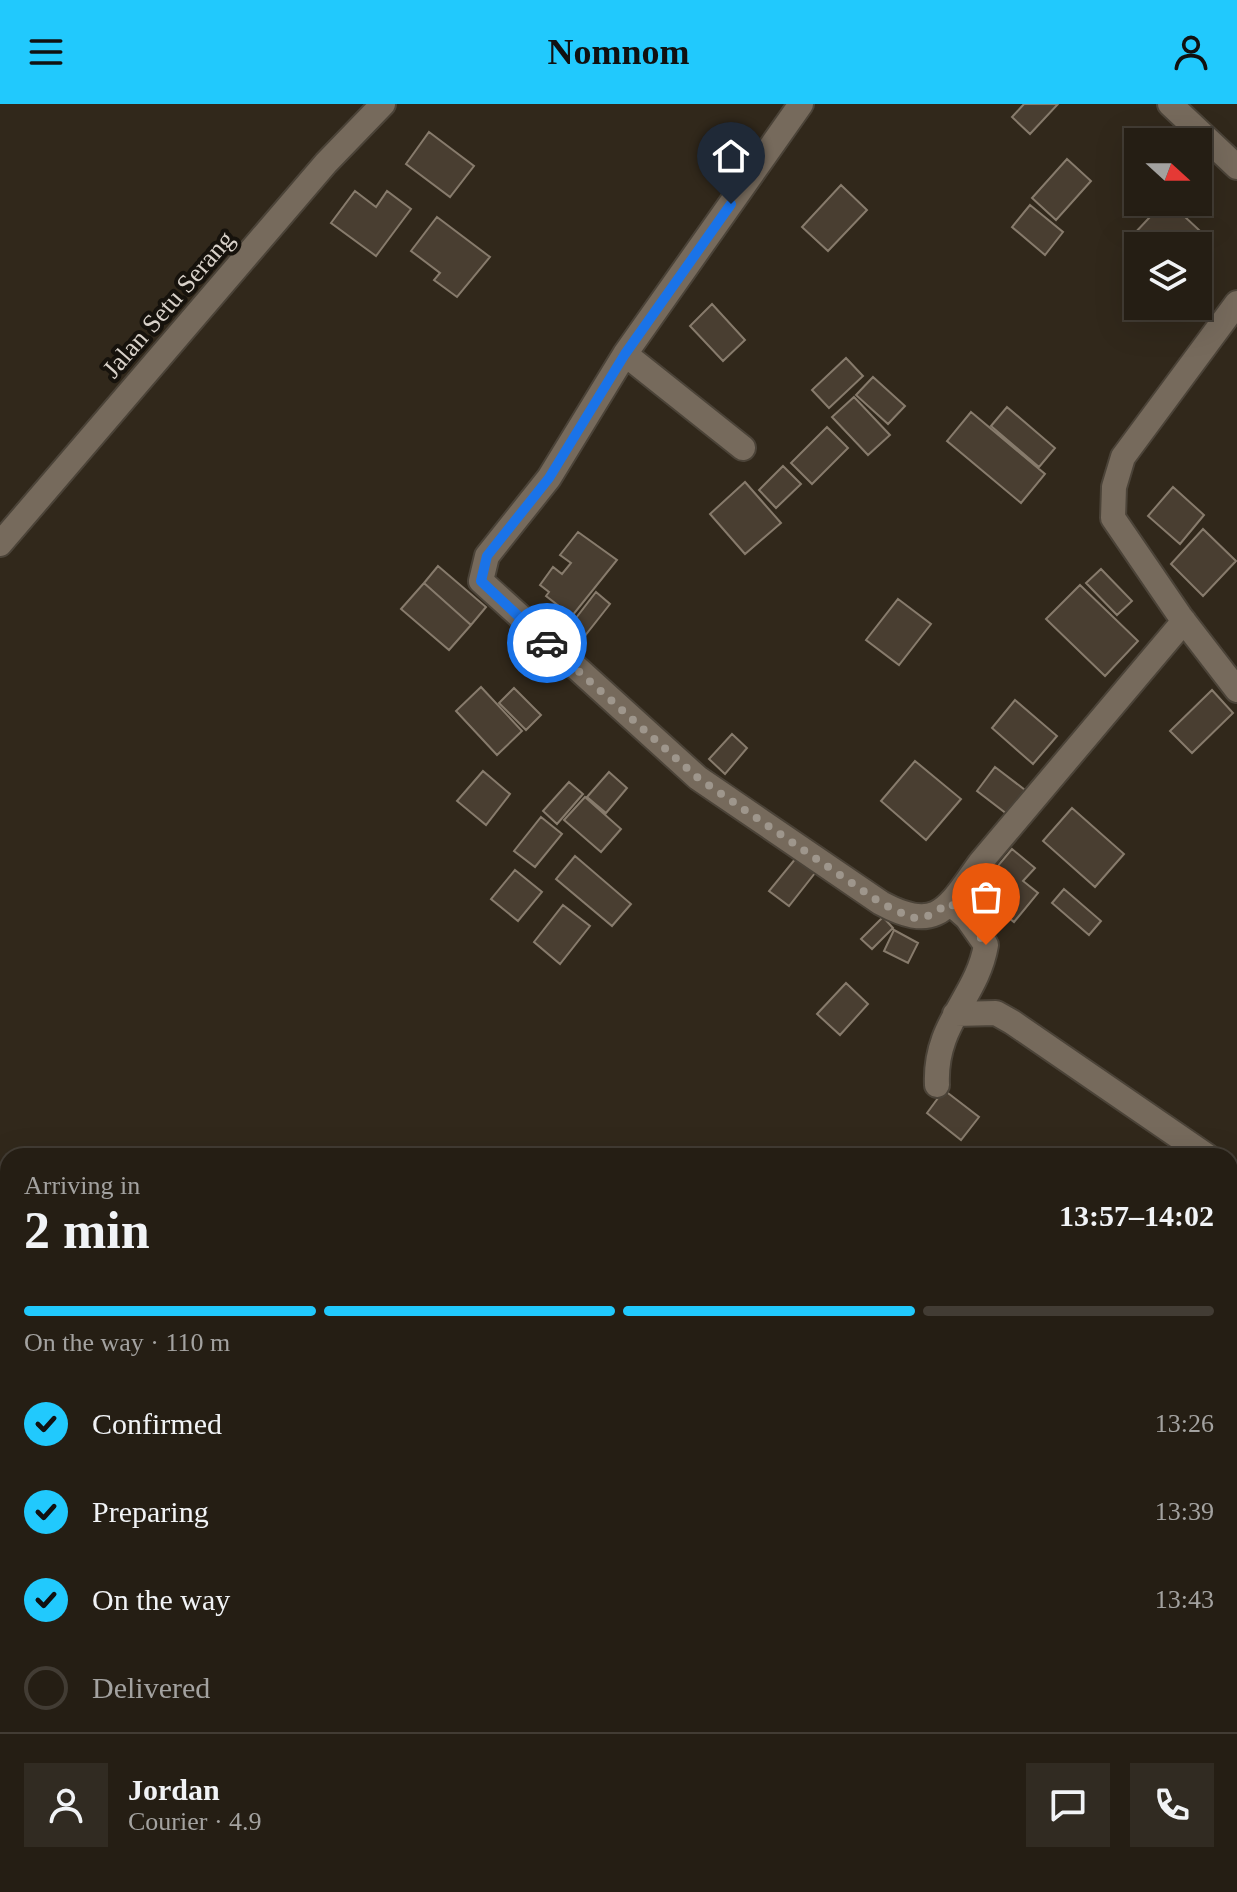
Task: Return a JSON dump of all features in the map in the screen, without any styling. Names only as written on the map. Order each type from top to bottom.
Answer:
[{"type":"street","name":"Jalan Setu Serang","points":[[0,544],[326,163],[383,104]]},
{"type":"street","points":[[801,104],[625,354],[549,478],[487,556],[481,581],[698,778],[902,914],[926,917],[950,903],[980,863],[1184,621]]},
{"type":"street","points":[[1170,104],[1237,167]]},
{"type":"street","points":[[1237,303],[1123,457],[1114,487],[1113,518],[1184,621],[1237,690]]},
{"type":"street","points":[[625,354],[743,448]]},
{"type":"street","points":[[937,1085],[941,1040],[983,964],[986,945],[967,918],[950,903]]},
{"type":"street","points":[[955,1014],[996,1013],[1195,1148]]},
{"type":"building","points":[[1024,104],[1058,104],[1030,134],[1012,117]]},
{"type":"building","points":[[429,132],[474,166],[450,197],[406,164]]},
{"type":"building","points":[[1067,159],[1091,181],[1056,220],[1032,198]]},
{"type":"building","points":[[841,185],[867,210],[828,251],[802,227]]},
{"type":"building","points":[[355,191],[376,207],[387,191],[411,209],[376,256],[331,223]]},
{"type":"building","points":[[1030,205],[1063,232],[1045,255],[1012,227]]},
{"type":"building","points":[[1151,216],[1184,216],[1199,230],[1197,232],[1136,232]]},
{"type":"building","points":[[437,217],[490,257],[457,297],[434,280],[440,273],[411,251]]},
{"type":"building","points":[[712,304],[745,340],[723,361],[690,326]]},
{"type":"building","points":[[846,358],[863,376],[829,408],[812,390]]},
{"type":"building","points":[[873,377],[905,406],[888,424],[856,395]]},
{"type":"building","points":[[854,397],[890,435],[868,455],[832,417]]},
{"type":"building","points":[[1007,407],[1055,448],[1039,467],[991,426]]},
{"type":"building","points":[[971,412],[1045,474],[1021,503],[947,441]]},
{"type":"building","points":[[827,427],[848,448],[812,484],[791,463]]},
{"type":"building","points":[[783,466],[801,484],[776,508],[759,490]]},
{"type":"building","points":[[745,482],[781,523],[745,554],[710,514]]},
{"type":"building","points":[[1173,487],[1204,515],[1180,544],[1148,516]]},
{"type":"building","points":[[1203,529],[1236,561],[1203,596],[1171,564]]},
{"type":"building","points":[[578,532],[617,560],[572,616],[546,596],[549,592],[540,585],[553,567],[562,574],[571,563],[560,555]]},
{"type":"building","points":[[438,566],[486,607],[471,625],[424,583]]},
{"type":"building","points":[[1101,569],[1132,601],[1117,615],[1086,583]]},
{"type":"building","points":[[424,583],[471,625],[449,650],[401,609]]},
{"type":"building","points":[[1080,585],[1138,641],[1105,676],[1046,619]]},
{"type":"building","points":[[596,592],[610,604],[580,642],[566,631]]},
{"type":"building","points":[[898,599],[931,624],[899,665],[866,640]]},
{"type":"building","points":[[481,687],[522,731],[497,755],[456,711]]},
{"type":"building","points":[[514,688],[541,715],[526,730],[499,703]]},
{"type":"building","points":[[1212,690],[1233,713],[1192,753],[1170,731]]},
{"type":"building","points":[[1015,700],[1057,736],[1033,764],[992,728]]},
{"type":"building","points":[[732,734],[747,748],[725,774],[709,759]]},
{"type":"building","points":[[915,761],[961,799],[926,840],[881,801]]},
{"type":"building","points":[[995,767],[1025,790],[1007,814],[977,791]]},
{"type":"building","points":[[483,771],[510,794],[486,825],[457,801]]},
{"type":"building","points":[[609,772],[627,788],[606,813],[587,797]]},
{"type":"building","points":[[569,782],[583,794],[557,824],[543,811]]},
{"type":"building","points":[[585,797],[621,829],[601,852],[564,820]]},
{"type":"building","points":[[1072,808],[1124,854],[1095,887],[1043,841]]},
{"type":"building","points":[[541,817],[562,834],[535,867],[514,851]]},
{"type":"building","points":[[1012,849],[1035,868],[1023,881],[1038,893],[1014,922],[976,892]]},
{"type":"building","points":[[575,856],[631,904],[612,926],[556,879]]},
{"type":"building","points":[[796,858],[815,873],[789,906],[769,891]]},
{"type":"building","points":[[515,870],[542,892],[518,921],[491,899]]},
{"type":"building","points":[[1064,889],[1101,921],[1089,935],[1052,903]]},
{"type":"building","points":[[563,905],[590,926],[560,964],[534,942]]},
{"type":"building","points":[[883,917],[893,928],[872,949],[861,939]]},
{"type":"building","points":[[894,930],[918,943],[908,963],[884,951]]},
{"type":"building","points":[[846,983],[868,1004],[840,1035],[817,1014]]},
{"type":"building","points":[[944,1090],[979,1117],[961,1140],[927,1113]]},
{"type":"way so far","points":[[547,643],[698,778],[787,840],[881,903],[912,918],[926,917],[950,903],[967,918],[986,945]]},
{"type":"route","points":[[547,643],[481,581],[487,556],[549,478],[625,354],[731,204]]}]
